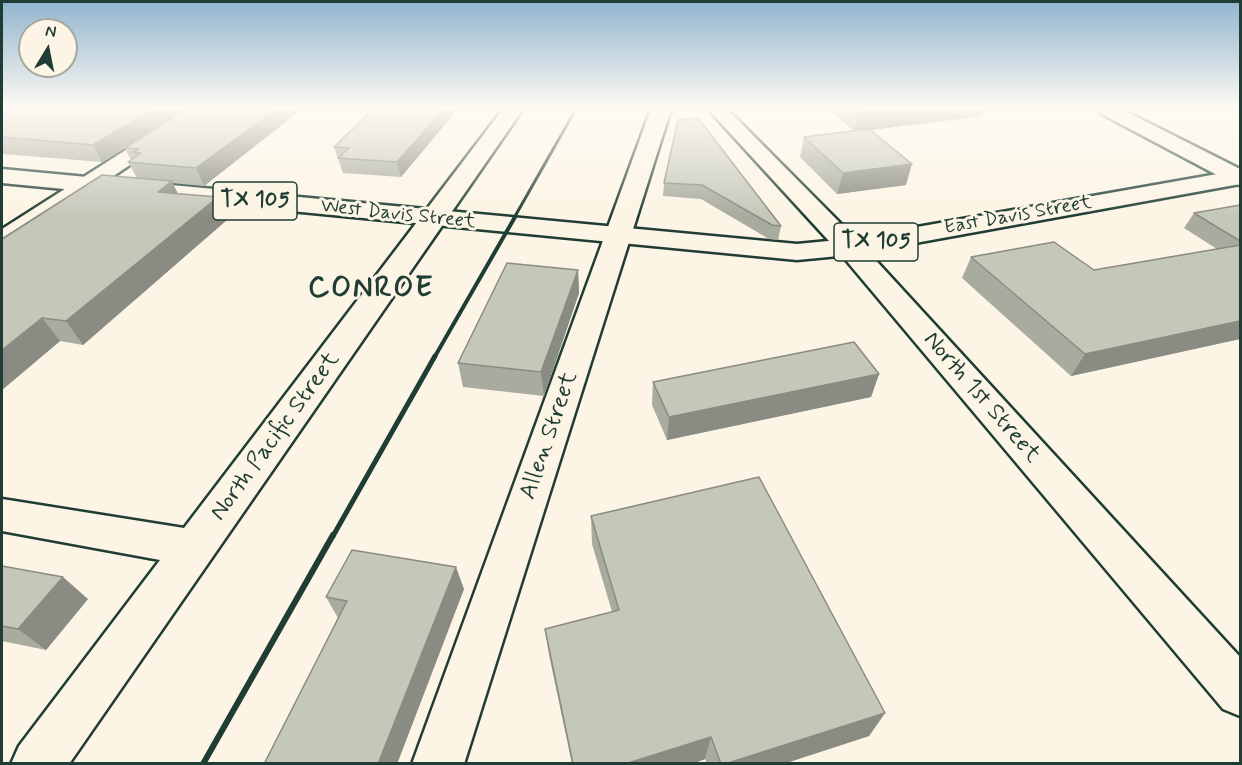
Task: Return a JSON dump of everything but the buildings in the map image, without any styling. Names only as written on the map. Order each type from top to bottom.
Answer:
[{"type":"street","points":[[2,240],[147,145]]},
{"type":"street","name":"North Pacific Street","points":[[37,764],[487,145]]},
{"type":"street","name":"Allen Street","points":[[438,764],[649,145]]},
{"type":"street","name":"North 1st Street","points":[[751,145],[849,247],[1240,692]]},
{"type":"street","points":[[1177,145],[1240,177]]},
{"type":"street","name":"West Davis Street","points":[[2,176],[508,226]]},
{"type":"street","name":"East Davis Street","points":[[508,226],[797,252],[849,247],[1240,177]]},
{"type":"street","points":[[2,514],[195,548]]},
{"type":"railway","points":[[514,218],[556,145]]},
{"type":"railway","points":[[434,358],[515,217]]},
{"type":"railway","points":[[333,536],[435,356]]},
{"type":"railway","points":[[203,764],[333,535]]},
{"type":"district","name":"CONROE","points":[[371,290]]}]
